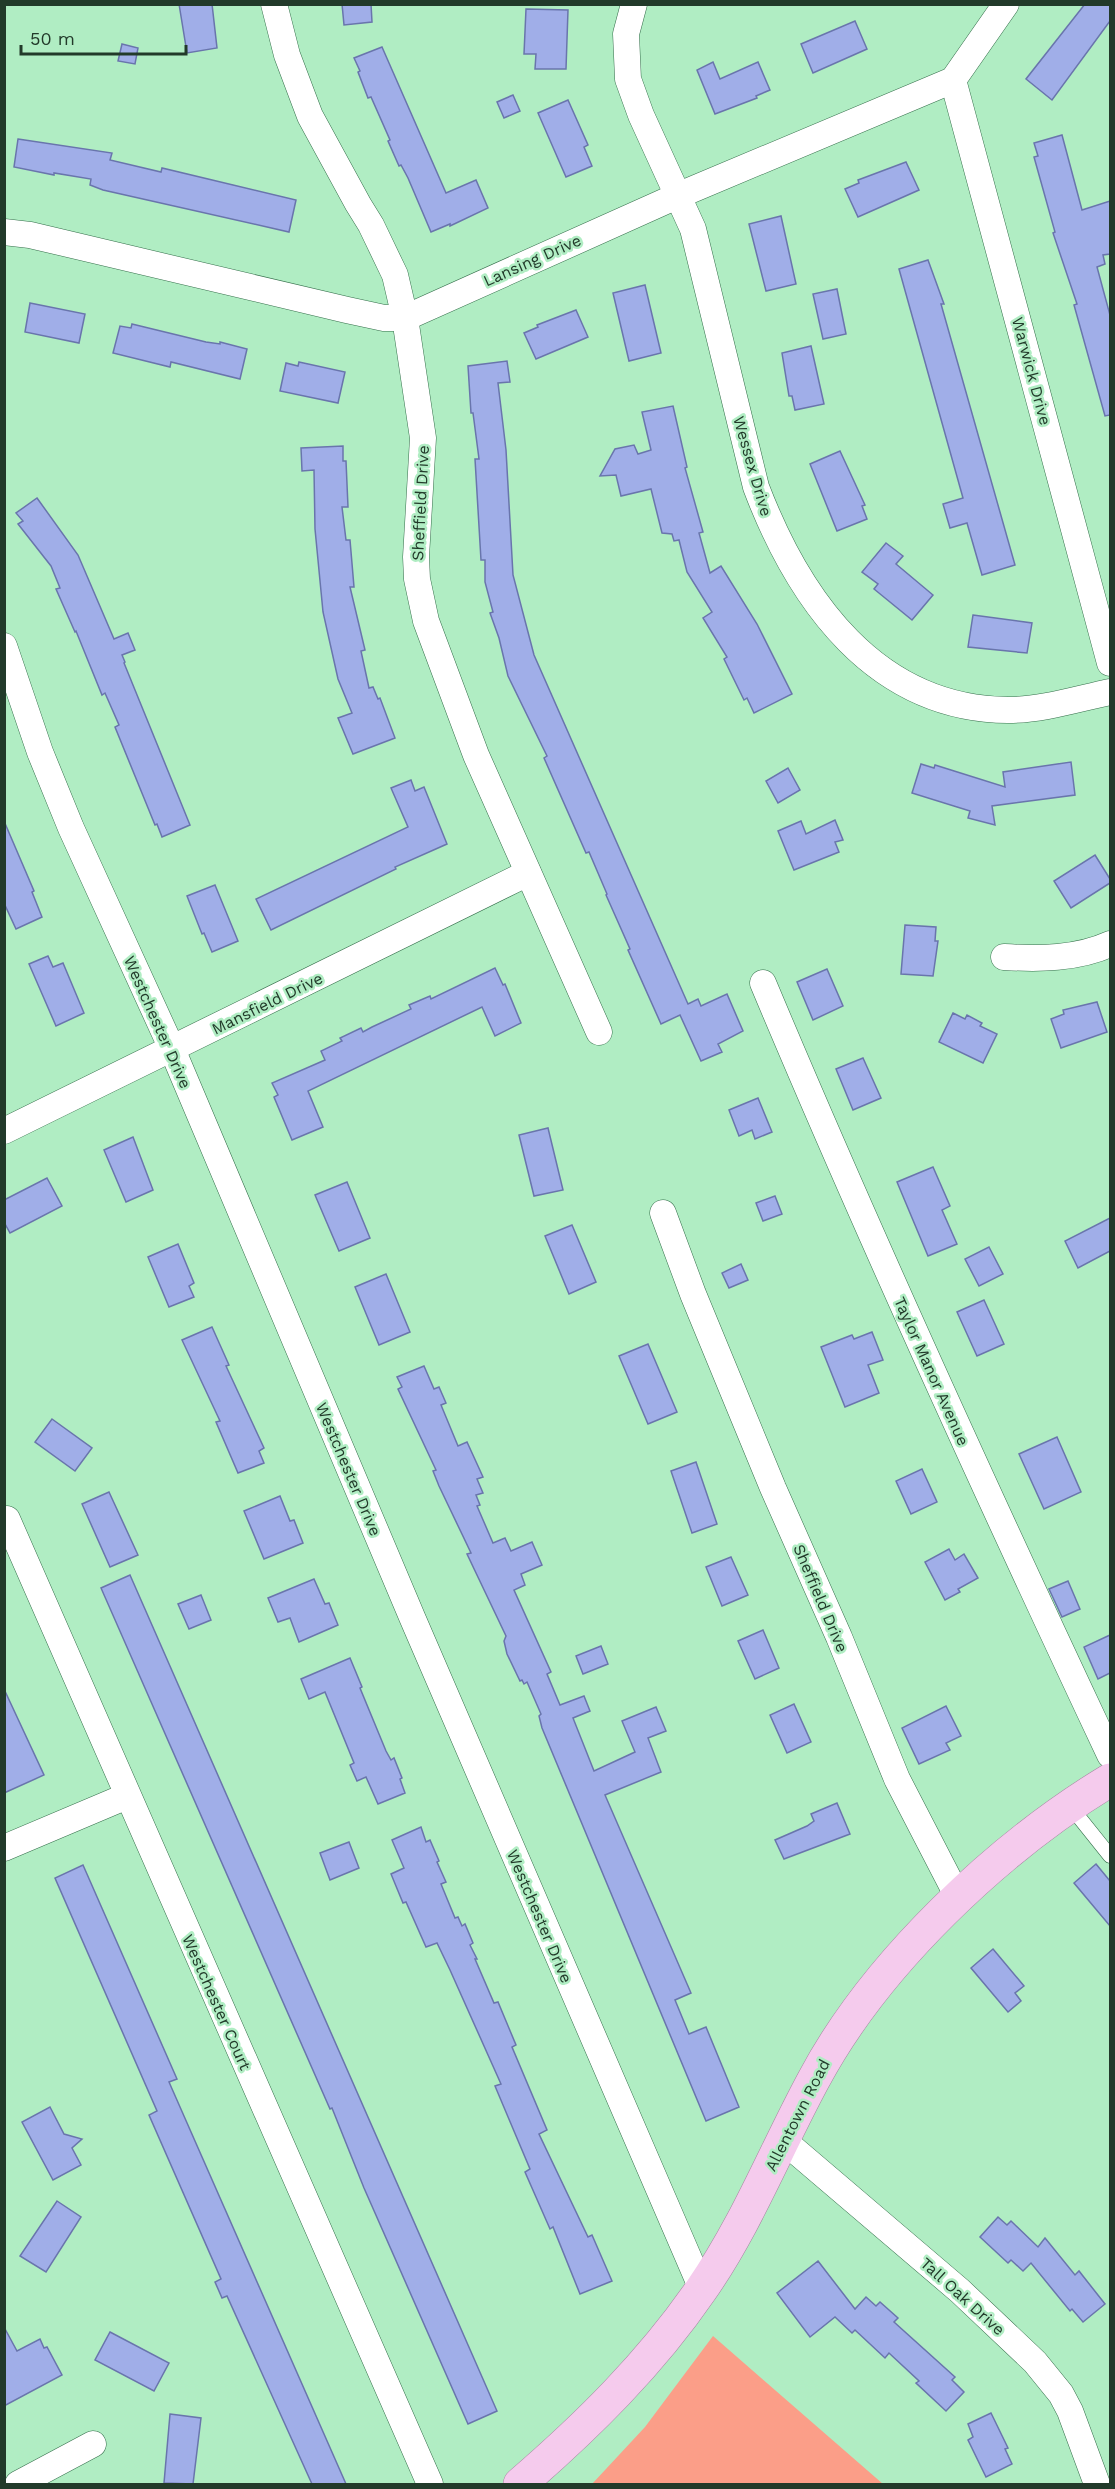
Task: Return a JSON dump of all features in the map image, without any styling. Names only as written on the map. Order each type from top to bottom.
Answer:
[{"type":"main road","name":"Allentown Road","points":[[520,2484],[610,2400],[654,2350],[702,2289],[735,2236],[814,2079],[834,2046],[878,1985],[933,1921],[958,1897],[1009,1853],[1070,1806],[1110,1780]]},
{"type":"street","name":"Sheffield Drive","points":[[274,4],[287,55],[310,116],[385,254],[394,275],[405,318],[423,438],[416,557],[417,579],[424,611],[459,713],[599,1032]]},
{"type":"street","name":"Wessex Drive","points":[[634,4],[626,33],[628,79],[693,229],[756,487],[771,526],[793,566],[834,627],[877,666],[905,684],[956,704],[979,709],[1038,708],[1110,692]]},
{"type":"street","points":[[953,80],[1006,4]]},
{"type":"street","name":"Lansing Drive","points":[[4,231],[57,241],[347,310],[384,318],[405,318],[677,196],[953,80]]},
{"type":"street","name":"Warwick Drive","points":[[953,80],[1110,663]]},
{"type":"street","name":"Westchester Drive","points":[[4,646],[13,701],[40,752],[71,828],[172,1050],[640,2150],[702,2289]]},
{"type":"street","name":"Mansfield Drive","points":[[4,1131],[528,873]]},
{"type":"street","points":[[1004,957],[1035,959],[1061,957],[1085,953],[1110,944]]},
{"type":"street","name":"Taylor Manor Avenue","points":[[763,983],[985,1490],[1110,1755]]},
{"type":"street","name":"Sheffield Drive","points":[[663,1213],[693,1294],[897,1779],[958,1897]]},
{"type":"street","name":"Westchester Court","points":[[7,1519],[430,2484]]},
{"type":"street","points":[[4,1848],[127,1796]]},
{"type":"street","name":"Tall Oak Drive","points":[[784,2140],[960,2291],[1035,2362],[1061,2394],[1070,2410],[1097,2484]]},
{"type":"street","points":[[18,2484],[93,2444]]},
{"type":"lane","points":[[1070,1806],[1110,1856]]},
{"type":"shaded area","points":[[713,2336],[883,2484],[592,2484],[645,2427]]},
{"type":"building","points":[[179,4],[212,4],[217,48],[187,53]]},
{"type":"building","points":[[342,4],[371,4],[372,22],[344,25]]},
{"type":"building","points":[[1085,4],[1110,4],[1110,21],[1052,100],[1026,79]]},
{"type":"building","points":[[526,9],[568,10],[566,69],[535,69],[536,54],[524,54]]},
{"type":"building","points":[[855,21],[867,49],[813,73],[801,44]]},
{"type":"building","points":[[122,44],[138,48],[135,64],[118,61]]},
{"type":"building","points":[[382,47],[446,193],[476,180],[488,208],[450,226],[450,224],[431,232],[408,178],[401,165],[399,166],[371,97],[368,98],[354,58]]},
{"type":"building","points":[[713,62],[720,79],[758,62],[770,90],[756,96],[757,98],[715,114],[697,70]]},
{"type":"building","points":[[513,95],[520,111],[504,118],[497,102]]},
{"type":"building","points":[[568,100],[588,145],[584,147],[592,166],[566,177],[538,113]]},
{"type":"building","points":[[1062,135],[1082,210],[1110,201],[1110,254],[1103,255],[1105,264],[1097,267],[1110,315],[1110,415],[1105,416],[1074,305],[1077,304],[1053,233],[1055,232],[1034,157],[1038,156],[1034,143]]},
{"type":"building","points":[[18,139],[112,153],[110,160],[161,172],[162,168],[296,200],[289,232],[103,190],[90,185],[91,179],[14,167]]},
{"type":"building","points":[[906,162],[919,190],[858,217],[845,189],[859,183],[858,180]]},
{"type":"building","points":[[781,216],[796,284],[766,291],[749,224]]},
{"type":"building","points":[[928,260],[944,304],[941,304],[1015,565],[982,575],[967,523],[950,528],[943,504],[963,498],[899,269]]},
{"type":"building","points":[[645,285],[661,353],[629,361],[613,293]]},
{"type":"building","points":[[837,289],[846,334],[823,339],[813,294]]},
{"type":"building","points":[[30,303],[85,314],[79,343],[25,332]]},
{"type":"building","points":[[576,310],[588,337],[536,359],[524,333],[538,327],[537,325]]},
{"type":"building","points":[[132,324],[206,342],[220,344],[220,342],[247,349],[240,379],[171,362],[170,367],[113,353],[120,326],[131,328]]},
{"type":"building","points":[[811,346],[824,404],[795,410],[792,396],[789,396],[782,353]]},
{"type":"building","points":[[507,361],[510,382],[498,383],[506,450],[513,575],[534,655],[688,1004],[698,999],[701,1006],[727,994],[743,1031],[718,1044],[722,1052],[701,1061],[680,1015],[661,1024],[628,950],[630,949],[589,852],[586,853],[544,758],[547,756],[508,676],[490,613],[493,612],[485,582],[485,560],[481,560],[475,459],[479,459],[473,413],[471,413],[468,366]]},
{"type":"building","points":[[299,362],[345,372],[338,403],[280,391],[286,363],[298,366]]},
{"type":"building","points":[[673,406],[687,467],[685,468],[703,532],[699,533],[710,573],[721,566],[757,624],[792,694],[754,713],[747,698],[744,700],[724,659],[727,657],[703,618],[712,612],[687,572],[679,540],[674,541],[672,534],[662,533],[651,489],[621,496],[616,475],[600,476],[615,449],[634,445],[638,454],[651,450],[642,412]]},
{"type":"building","points":[[343,446],[348,507],[342,507],[346,540],[350,540],[354,587],[350,587],[365,650],[361,651],[369,688],[373,687],[378,699],[380,698],[395,738],[353,754],[338,718],[352,713],[338,679],[323,612],[315,529],[314,470],[302,471],[301,448]]},
{"type":"building","points":[[840,451],[865,505],[862,506],[867,519],[837,531],[810,464]]},
{"type":"building","points":[[37,498],[78,555],[114,639],[128,633],[135,650],[122,655],[124,663],[190,825],[162,837],[115,727],[119,725],[105,693],[102,695],[56,589],[60,588],[51,566],[18,524],[23,521],[16,513]]},
{"type":"building","points":[[886,543],[903,556],[896,564],[933,595],[912,620],[874,589],[878,584],[862,572]]},
{"type":"building","points":[[973,615],[1032,623],[1027,653],[968,647]]},
{"type":"building","points":[[1071,762],[1075,795],[992,806],[995,825],[968,818],[970,811],[912,793],[921,764],[934,768],[935,765],[1005,787],[1003,772]]},
{"type":"building","points":[[788,768],[800,790],[778,803],[766,781]]},
{"type":"building","points":[[411,780],[415,791],[424,787],[447,844],[395,867],[396,869],[271,930],[256,899],[408,827],[391,788]]},
{"type":"building","points":[[835,820],[843,840],[835,842],[839,852],[794,870],[778,831],[801,821],[806,834]]},
{"type":"building","points":[[4,821],[34,891],[32,892],[42,917],[16,929],[4,903]]},
{"type":"building","points":[[1095,855],[1110,879],[1110,883],[1071,908],[1054,881]]},
{"type":"building","points":[[215,885],[238,941],[212,952],[187,896]]},
{"type":"building","points":[[905,925],[936,927],[935,941],[938,941],[933,976],[901,974]]},
{"type":"building","points":[[48,956],[53,967],[63,963],[84,1013],[56,1026],[29,964]]},
{"type":"building","points":[[495,968],[503,985],[505,984],[521,1023],[495,1036],[482,1007],[308,1091],[323,1127],[292,1140],[274,1097],[278,1095],[272,1083],[325,1060],[321,1051],[342,1041],[340,1038],[361,1028],[363,1032],[411,1009],[409,1005],[430,996],[431,999]]},
{"type":"building","points":[[827,969],[843,1006],[813,1020],[797,982]]},
{"type":"building","points":[[1097,1002],[1107,1032],[1061,1048],[1051,1019],[1064,1014],[1063,1010]]},
{"type":"building","points":[[953,1013],[965,1019],[967,1015],[982,1023],[980,1026],[997,1034],[983,1063],[939,1042]]},
{"type":"building","points":[[863,1058],[881,1098],[853,1110],[836,1069]]},
{"type":"building","points":[[758,1098],[772,1132],[755,1139],[752,1130],[739,1136],[729,1110]]},
{"type":"building","points":[[548,1128],[563,1190],[534,1196],[519,1135]]},
{"type":"building","points":[[133,1137],[153,1190],[126,1202],[104,1150]]},
{"type":"building","points":[[933,1167],[950,1206],[942,1210],[957,1244],[928,1256],[897,1182]]},
{"type":"building","points":[[47,1178],[62,1206],[10,1233],[4,1222],[4,1200]]},
{"type":"building","points":[[347,1182],[370,1238],[339,1251],[315,1195]]},
{"type":"building","points":[[775,1196],[782,1214],[763,1221],[756,1203]]},
{"type":"building","points":[[1110,1218],[1110,1251],[1078,1268],[1065,1241]]},
{"type":"building","points":[[572,1225],[596,1282],[569,1294],[545,1236]]},
{"type":"building","points":[[178,1244],[194,1283],[189,1286],[194,1297],[169,1307],[148,1257]]},
{"type":"building","points":[[989,1247],[1003,1274],[979,1286],[965,1259]]},
{"type":"building","points":[[741,1264],[748,1280],[729,1288],[722,1273]]},
{"type":"building","points":[[386,1274],[410,1332],[379,1345],[355,1287]]},
{"type":"building","points":[[984,1300],[1004,1344],[977,1356],[957,1312]]},
{"type":"building","points":[[212,1327],[229,1365],[226,1366],[264,1448],[259,1451],[264,1463],[238,1473],[216,1422],[220,1421],[182,1340]]},
{"type":"building","points":[[872,1332],[883,1360],[868,1365],[879,1393],[845,1407],[821,1347],[852,1335],[854,1339]]},
{"type":"building","points":[[648,1344],[677,1412],[648,1424],[619,1356]]},
{"type":"building","points":[[424,1366],[434,1389],[439,1387],[446,1403],[441,1405],[458,1446],[467,1442],[483,1477],[477,1479],[483,1493],[476,1495],[480,1505],[477,1506],[493,1543],[505,1538],[511,1551],[532,1542],[542,1565],[521,1574],[525,1585],[514,1590],[551,1672],[547,1674],[560,1705],[584,1696],[590,1711],[573,1718],[594,1771],[635,1752],[622,1721],[656,1707],[666,1731],[648,1738],[661,1772],[605,1795],[691,1993],[675,2000],[689,2034],[706,2027],[739,2107],[706,2121],[542,1728],[539,1716],[541,1714],[527,1682],[524,1684],[522,1680],[520,1681],[507,1654],[504,1641],[506,1636],[467,1554],[471,1553],[439,1486],[433,1471],[436,1470],[398,1389],[402,1387],[397,1377]]},
{"type":"building","points":[[52,1419],[92,1448],[75,1471],[35,1442]]},
{"type":"building","points":[[1057,1437],[1081,1492],[1044,1509],[1019,1454]]},
{"type":"building","points":[[696,1462],[717,1524],[692,1533],[671,1471]]},
{"type":"building","points":[[922,1469],[937,1502],[911,1514],[896,1481]]},
{"type":"building","points":[[109,1492],[138,1555],[110,1567],[82,1504]]},
{"type":"building","points":[[280,1496],[290,1521],[294,1520],[303,1543],[264,1559],[244,1511]]},
{"type":"building","points":[[949,1549],[955,1560],[964,1554],[978,1578],[958,1589],[960,1592],[945,1600],[925,1562]]},
{"type":"building","points":[[731,1557],[748,1595],[722,1606],[706,1567]]},
{"type":"building","points":[[130,1575],[497,2411],[468,2424],[364,2188],[332,2108],[330,2109],[101,1588]]},
{"type":"building","points":[[314,1579],[325,1604],[329,1603],[338,1625],[299,1642],[290,1618],[278,1622],[268,1598]]},
{"type":"building","points":[[1068,1581],[1080,1609],[1062,1617],[1049,1589]]},
{"type":"building","points":[[201,1595],[211,1620],[189,1629],[178,1604]]},
{"type":"building","points":[[763,1630],[779,1668],[755,1679],[738,1641]]},
{"type":"building","points":[[1110,1635],[1110,1673],[1098,1679],[1084,1647]]},
{"type":"building","points":[[601,1646],[608,1664],[583,1674],[576,1656]]},
{"type":"building","points":[[350,1658],[386,1751],[391,1760],[394,1758],[405,1793],[378,1804],[366,1777],[357,1781],[350,1765],[354,1763],[325,1692],[309,1699],[301,1679]]},
{"type":"building","points":[[4,1689],[44,1775],[4,1793]]},
{"type":"building","points":[[794,1704],[811,1742],[787,1753],[770,1715]]},
{"type":"building","points":[[946,1706],[961,1736],[946,1743],[950,1750],[919,1764],[902,1728]]},
{"type":"building","points":[[837,1803],[850,1834],[784,1859],[775,1840],[807,1826],[814,1821],[811,1814]]},
{"type":"building","points":[[421,1827],[426,1842],[430,1840],[439,1861],[437,1862],[446,1882],[441,1884],[455,1918],[458,1917],[462,1926],[465,1924],[473,1943],[470,1945],[477,1959],[475,1959],[494,2003],[498,2002],[516,2045],[512,2047],[547,2130],[539,2134],[588,2237],[592,2235],[612,2281],[580,2294],[553,2227],[550,2229],[525,2172],[530,2169],[495,2086],[501,2084],[450,1970],[437,1943],[426,1947],[391,1874],[404,1868],[392,1840]]},
{"type":"building","points":[[349,1842],[359,1868],[330,1880],[320,1853]]},
{"type":"building","points":[[1096,1864],[1110,1881],[1110,1926],[1074,1883]]},
{"type":"building","points":[[83,1865],[177,2079],[169,2082],[346,2484],[312,2484],[227,2296],[222,2298],[215,2282],[221,2279],[149,2115],[157,2111],[55,1878]]},
{"type":"building","points":[[993,1949],[1024,1986],[1015,1993],[1021,2001],[1008,2012],[971,1968]]},
{"type":"building","points":[[50,2107],[64,2134],[82,2139],[72,2148],[81,2165],[53,2180],[22,2122]]},
{"type":"building","points":[[57,2201],[81,2217],[46,2272],[20,2256]]},
{"type":"building","points":[[998,2217],[1007,2225],[1011,2221],[1038,2247],[1045,2238],[1075,2275],[1079,2271],[1105,2304],[1083,2322],[1072,2309],[1070,2311],[1031,2263],[1023,2271],[1011,2260],[1008,2263],[980,2237]]},
{"type":"building","points":[[818,2261],[855,2309],[866,2297],[876,2306],[880,2302],[898,2318],[894,2322],[955,2377],[952,2380],[964,2392],[946,2411],[889,2353],[885,2358],[855,2330],[852,2333],[835,2317],[810,2337],[777,2293]]},
{"type":"building","points":[[4,2327],[17,2351],[40,2339],[44,2348],[47,2347],[62,2375],[4,2406]]},
{"type":"building","points":[[110,2332],[169,2363],[154,2391],[95,2360]]},
{"type":"building","points":[[991,2413],[1008,2448],[1005,2449],[1012,2464],[986,2477],[968,2440],[973,2437],[968,2424]]},
{"type":"building","points":[[170,2414],[201,2418],[193,2484],[164,2483]]}]
